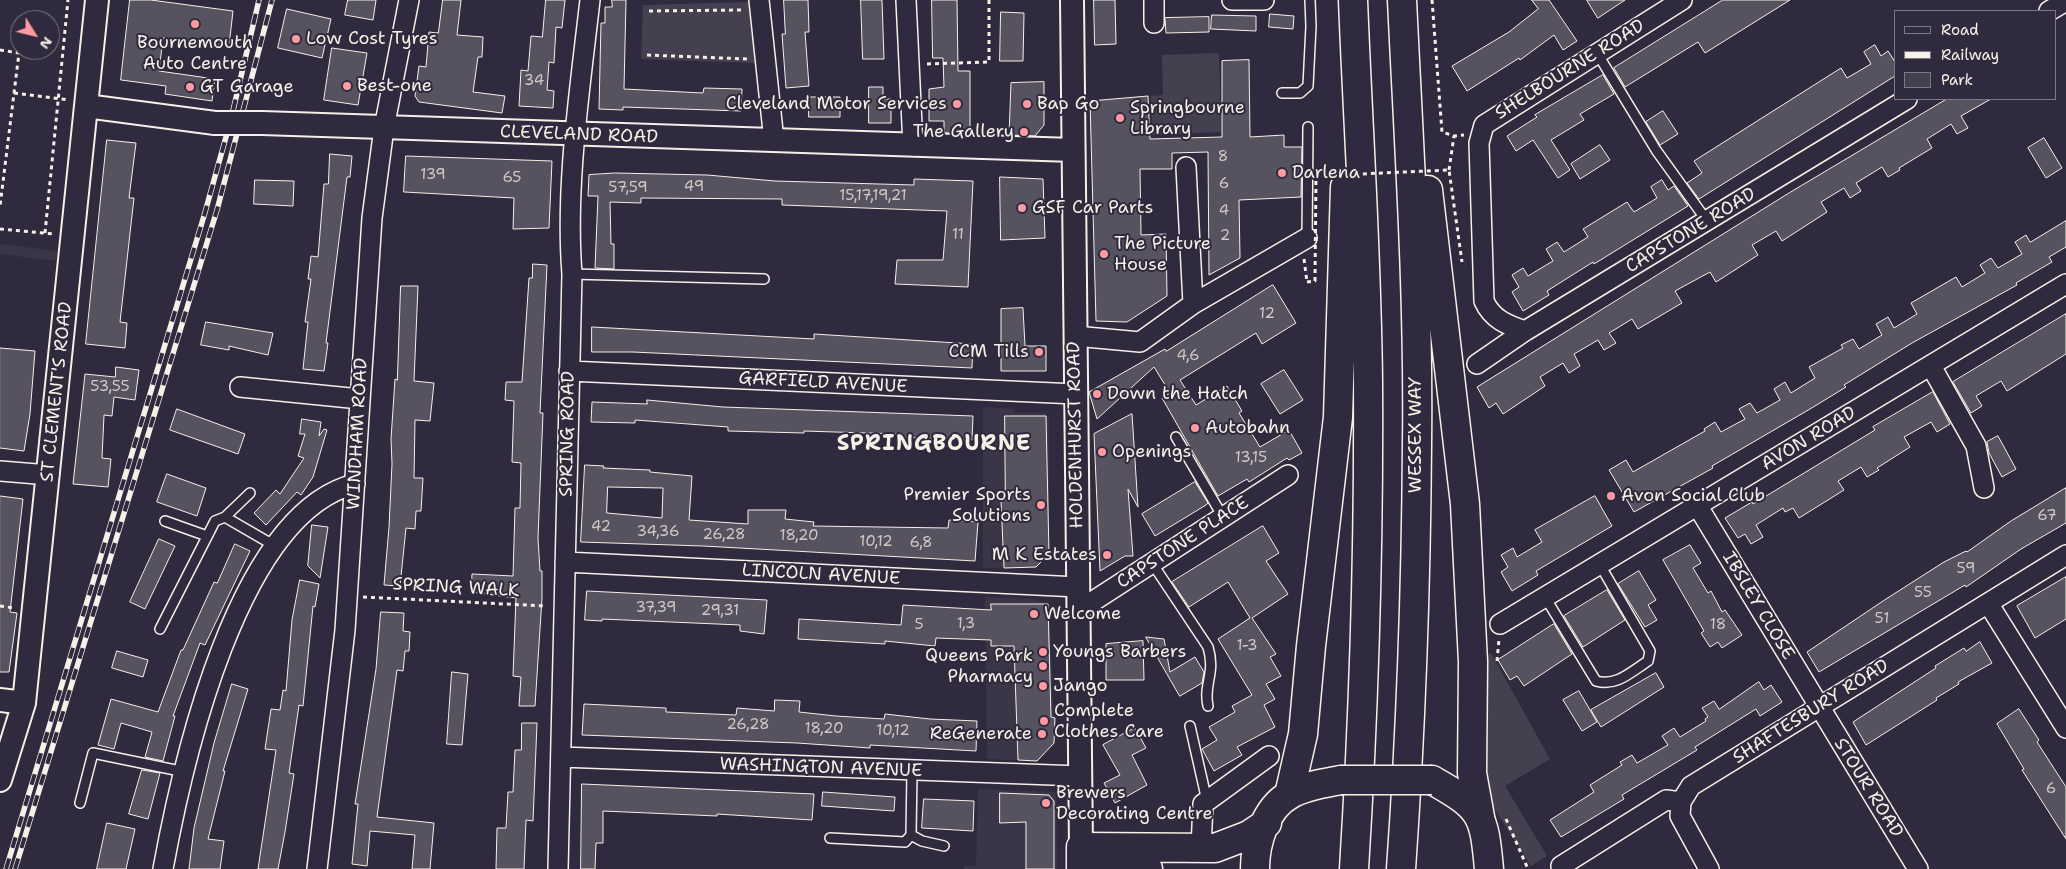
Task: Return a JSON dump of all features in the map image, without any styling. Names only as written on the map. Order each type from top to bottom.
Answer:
[{"type":"main road","points":[[1290,795],[1303,734],[1316,600],[1338,417],[1351,0]]},
{"type":"main road","points":[[1351,0],[1366,283],[1368,386],[1366,616],[1354,869]]},
{"type":"main road","points":[[1403,0],[1465,504],[1473,662],[1472,773],[1507,869]]},
{"type":"main road","name":"WESSEX WAY","points":[[1401,869],[1411,702],[1417,445],[1414,261],[1403,0]]},
{"type":"main road","points":[[1255,869],[1257,844],[1274,810],[1290,795],[1341,780],[1432,780],[1460,797],[1490,820]]},
{"type":"main road","points":[[1489,869],[1490,820]]},
{"type":"main road","points":[[1081,861],[1215,848],[1240,838],[1266,823]]},
{"type":"main road","points":[[1081,861],[1148,869]]},
{"type":"street","name":"ST CLEMENT'S ROAD","points":[[0,780],[24,703],[97,0]]},
{"type":"street","name":"WINDHAM ROAD","points":[[317,869],[347,596],[372,218],[384,128],[409,0]]},
{"type":"street","name":"SPRING ROAD","points":[[558,869],[572,274],[570,250],[575,134],[590,0]]},
{"type":"street","points":[[906,0],[913,146]]},
{"type":"street","name":"HOLDENHURST ROAD","points":[[1072,0],[1081,861]]},
{"type":"street","points":[[1154,0],[1154,23]]},
{"type":"street","points":[[1232,0],[1264,0]]},
{"type":"street","name":"SHELBOURNE ROAD","points":[[1525,332],[1504,325],[1488,310],[1484,301],[1479,144],[1484,125],[1682,0]]},
{"type":"street","points":[[2051,10],[2066,1]]},
{"type":"street","points":[[760,5],[774,141]]},
{"type":"street","name":"CAPSTONE ROAD","points":[[1477,364],[1525,332],[1905,100]]},
{"type":"street","name":"CLEVELAND ROAD","points":[[86,104],[216,123],[1073,150]]},
{"type":"street","points":[[1186,167],[1193,304]]},
{"type":"street","points":[[1075,336],[1140,342],[1193,304],[1307,238]]},
{"type":"street","name":"AVON ROAD","points":[[1500,624],[2066,284]]},
{"type":"street","points":[[1931,366],[1976,446],[1984,488]]},
{"type":"street","name":"GARFIELD AVENUE","points":[[569,371],[1076,394]]},
{"type":"street","points":[[240,387],[360,399]]},
{"type":"street","points":[[0,471],[49,475]]},
{"type":"street","name":"CAPSTONE PLACE","points":[[1078,611],[1288,475]]},
{"type":"street","points":[[163,869],[185,772],[208,688],[224,643],[250,587],[274,546],[308,510],[340,488],[355,484]]},
{"type":"street","name":"IBSLEY CLOSE","points":[[1697,505],[1818,708]]},
{"type":"street","name":"SHAFTESBURY ROAD","points":[[1681,802],[1691,786],[2066,555]]},
{"type":"street","name":"LINCOLN AVENUE","points":[[565,562],[1078,587]]},
{"type":"street","points":[[1988,603],[2066,728]]},
{"type":"street","points":[[0,700],[24,703]]},
{"type":"street","name":"STOUR ROAD","points":[[1818,708],[1918,869]]},
{"type":"street","points":[[1201,848],[1203,804],[1269,756]]},
{"type":"street","name":"WASHINGTON AVENUE","points":[[561,757],[912,772],[1080,776]]},
{"type":"street","points":[[1561,866],[1666,800],[1681,802],[1680,816],[1709,869]]},
{"type":"lane","points":[[1282,93],[1300,93],[1308,86],[1311,26],[1310,0]]},
{"type":"lane","points":[[1597,53],[1656,150],[1707,221]]},
{"type":"lane","points":[[1307,238],[1308,127]]},
{"type":"lane","points":[[572,274],[764,279]]},
{"type":"lane","points":[[1176,437],[1224,517]]},
{"type":"lane","points":[[160,629],[215,521],[225,517],[250,493]]},
{"type":"lane","points":[[225,517],[274,546]]},
{"type":"lane","points":[[165,520],[207,536]]},
{"type":"lane","points":[[1152,563],[1208,648],[1212,662],[1205,695],[1208,706]]},
{"type":"lane","points":[[1545,597],[1596,681],[1604,683],[1616,682],[1648,661],[1650,651],[1600,565]]},
{"type":"lane","points":[[1190,726],[1207,801]]},
{"type":"lane","points":[[80,803],[92,752],[185,772]]},
{"type":"lane","points":[[830,838],[905,842],[911,835],[912,772]]},
{"type":"lane","points":[[911,835],[922,841],[944,846]]},
{"type":"path","points":[[45,233],[68,0]]},
{"type":"path","points":[[908,65],[989,62],[989,0]]},
{"type":"path","points":[[1432,0],[1442,132],[1454,136],[1449,170],[1462,262]]},
{"type":"path","points":[[649,11],[760,5]]},
{"type":"path","points":[[0,50],[19,53],[0,206]]},
{"type":"path","points":[[647,55],[765,60]]},
{"type":"path","points":[[14,93],[58,98],[86,104]]},
{"type":"path","points":[[1307,282],[1315,281],[1316,176],[1449,170]]},
{"type":"path","points":[[0,229],[72,237]]},
{"type":"path","name":"SPRING WALK","points":[[347,596],[564,607]]},
{"type":"path","points":[[1496,671],[1500,624]]},
{"type":"path","points":[[1490,820],[1528,869]]},
{"type":"shaded area","points":[[0,244],[57,251],[56,261],[0,254]]},
{"type":"shaded area","points":[[983,407],[1014,409],[1014,413],[1045,413],[1049,417],[1049,554],[1036,567],[983,568]]},
{"type":"shaded area","points":[[985,597],[1033,599],[1049,606],[1055,743],[1037,761],[987,759]]},
{"type":"shaded area","points":[[978,789],[1056,792],[1057,869],[964,869],[964,866],[976,866]]},
{"type":"green space","points":[[749,2],[755,63],[641,59],[643,5]]},
{"type":"green space","points":[[1219,53],[1221,132],[1152,135],[1151,96],[1163,95],[1162,55]]},
{"type":"green space","points":[[1491,653],[1550,759],[1505,786],[1547,856],[1531,866],[1487,797],[1482,783],[1484,656]]},
{"type":"building","points":[[130,0],[151,0],[233,11],[229,46],[163,38],[159,71],[215,79],[212,101],[165,94],[166,86],[121,80]]},
{"type":"building","points":[[348,0],[376,0],[373,20],[345,15]]},
{"type":"building","points":[[443,0],[461,0],[457,35],[483,37],[482,57],[478,57],[473,92],[505,96],[502,113],[419,102],[415,96],[419,66],[426,67],[429,32],[438,33]]},
{"type":"building","points":[[546,0],[565,0],[562,28],[556,27],[554,63],[549,62],[547,90],[554,91],[553,108],[519,106],[521,70],[528,71],[531,36],[542,37]]},
{"type":"building","points":[[612,0],[626,0],[624,89],[703,93],[704,88],[742,89],[741,111],[623,107],[623,110],[599,109],[601,23],[605,23],[605,7],[612,7]]},
{"type":"building","points":[[784,0],[808,0],[809,32],[805,32],[809,86],[786,88],[782,34],[785,34]]},
{"type":"building","points":[[861,0],[882,0],[884,59],[863,59]]},
{"type":"building","points":[[932,0],[957,0],[958,71],[970,71],[970,133],[944,133],[944,121],[929,121],[929,89],[944,87],[943,58],[933,58]]},
{"type":"building","points":[[1094,0],[1115,0],[1116,44],[1095,45]]},
{"type":"building","points":[[1532,0],[1549,0],[1577,41],[1563,50],[1554,35],[1520,60],[1519,58],[1467,91],[1452,66],[1509,32],[1538,9]]},
{"type":"building","points":[[1587,0],[1625,0],[1598,18]]},
{"type":"building","points":[[1723,0],[1790,0],[1705,53],[1698,42],[1625,87],[1614,68]]},
{"type":"building","name":"Low Cost Tyres","points":[[287,9],[331,19],[322,58],[278,48]]},
{"type":"building","points":[[1001,12],[1024,13],[1023,61],[1000,61]]},
{"type":"building","points":[[1270,14],[1294,16],[1293,29],[1269,27]]},
{"type":"building","points":[[1212,15],[1256,16],[1256,31],[1211,29]]},
{"type":"building","points":[[1209,17],[1209,32],[1166,33],[1165,18]]},
{"type":"building","points":[[1875,45],[1881,56],[1888,51],[1894,60],[1894,77],[1699,199],[1687,183],[1702,173],[1694,161],[1841,68],[1847,78],[1871,64],[1864,52]]},
{"type":"building","points":[[332,48],[367,53],[358,105],[324,100]]},
{"type":"building","points":[[1249,60],[1250,137],[1284,135],[1284,147],[1302,147],[1301,197],[1239,200],[1240,258],[1209,275],[1208,152],[1172,153],[1172,169],[1140,169],[1141,235],[1166,234],[1167,296],[1127,322],[1096,321],[1090,101],[1148,96],[1150,139],[1222,137],[1222,61]]},
{"type":"building","points":[[1603,75],[1614,94],[1580,114],[1584,120],[1551,140],[1570,170],[1558,178],[1533,140],[1516,151],[1507,136],[1537,117],[1535,115]]},
{"type":"building","points":[[1044,82],[1044,125],[1035,136],[1009,135],[1011,83]]},
{"type":"building","points":[[869,87],[883,87],[883,99],[891,99],[891,123],[869,123]]},
{"type":"building","points":[[809,97],[840,97],[840,117],[809,117]]},
{"type":"building","points":[[1945,100],[1989,100],[1961,116],[1968,128],[1957,134],[1951,124],[1927,139],[1932,148],[1899,168],[1900,170],[1888,177],[1882,167],[1856,183],[1861,191],[1850,198],[1844,188],[1821,202],[1827,212],[1782,241],[1776,231],[1752,245],[1758,255],[1716,282],[1710,272],[1675,291],[1682,303],[1638,329],[1632,319],[1609,333],[1616,343],[1604,350],[1598,340],[1574,354],[1580,366],[1569,373],[1563,363],[1540,377],[1545,386],[1503,414],[1496,403],[1489,408],[1477,387],[1789,193]]},
{"type":"building","points":[[1663,111],[1678,134],[1660,145],[1646,122]]},
{"type":"building","points":[[2044,138],[2062,168],[2046,178],[2028,148]]},
{"type":"building","points":[[107,140],[136,143],[129,198],[134,198],[120,322],[127,323],[125,348],[86,344]]},
{"type":"building","points":[[1600,145],[1610,160],[1580,179],[1571,164]]},
{"type":"building","points":[[330,154],[352,156],[350,177],[347,177],[324,371],[303,369],[308,322],[305,322],[311,279],[308,279],[311,256],[318,257],[324,184],[328,184]]},
{"type":"building","points":[[406,156],[552,161],[549,228],[513,229],[514,198],[404,192]]},
{"type":"building","points":[[615,173],[707,175],[775,181],[914,185],[914,179],[973,181],[968,287],[895,284],[897,260],[943,260],[947,211],[782,205],[782,199],[641,198],[641,203],[610,202],[611,244],[614,244],[614,269],[595,268],[598,196],[588,196],[589,175]]},
{"type":"building","name":"GSF Car Parts","points":[[1000,177],[1043,179],[1045,238],[1001,240]]},
{"type":"building","points":[[255,180],[294,181],[293,206],[254,204]]},
{"type":"building","points":[[1662,180],[1668,190],[1674,186],[1688,206],[1547,291],[1549,295],[1523,311],[1512,292],[1519,287],[1512,275],[1523,268],[1528,276],[1553,261],[1546,249],[1557,242],[1564,252],[1588,237],[1583,229],[1627,202],[1634,212],[1657,198],[1651,187]]},
{"type":"building","points":[[2066,221],[2066,247],[2049,257],[2052,262],[2016,283],[2017,285],[1912,343],[1844,385],[1846,387],[1712,466],[1713,468],[1634,512],[1609,470],[1626,460],[1633,472],[1705,431],[1704,429],[1715,422],[1721,432],[1745,419],[1739,409],[1750,403],[1757,413],[1780,400],[1774,389],[1785,382],[1791,393],[1815,378],[1809,367],[1843,348],[1841,345],[1853,339],[1859,349],[1882,335],[1876,324],[1888,317],[1894,328],[1917,314],[1911,303],[1956,277],[1962,287],[1985,273],[1980,265],[1991,258],[1998,268],[2022,254],[2015,242],[2026,235],[2030,242]]},
{"type":"building","points":[[533,264],[547,265],[540,413],[543,413],[538,538],[540,571],[542,571],[542,598],[535,706],[519,706],[521,677],[513,676],[516,598],[471,592],[472,574],[513,576],[515,508],[520,508],[521,463],[512,462],[514,401],[505,400],[506,382],[522,382],[529,278],[532,278]]},
{"type":"building","points":[[1273,285],[1296,323],[1262,344],[1256,333],[1180,380],[1196,405],[1227,386],[1242,411],[1239,413],[1260,447],[1289,430],[1302,453],[1289,460],[1287,458],[1249,482],[1247,479],[1218,496],[1162,398],[1170,393],[1154,367],[1097,419],[1089,392],[1165,349],[1166,351]]},
{"type":"building","points":[[401,286],[418,286],[414,381],[434,383],[430,421],[415,420],[414,478],[423,478],[421,511],[416,511],[415,529],[406,528],[400,586],[384,585],[389,527],[392,464],[391,439],[395,379],[397,380]]},
{"type":"building","points":[[1023,308],[1025,346],[1046,346],[1046,371],[1001,371],[1001,309]]},
{"type":"building","points":[[2066,314],[2066,354],[2007,391],[2001,381],[1976,396],[1982,406],[1971,413],[1953,382]]},
{"type":"building","points":[[206,322],[273,333],[268,355],[229,346],[229,350],[201,345]]},
{"type":"building","points":[[592,327],[814,339],[814,334],[973,344],[972,368],[633,352],[592,352]]},
{"type":"building","points":[[0,348],[35,351],[30,414],[24,451],[0,448]]},
{"type":"building","points":[[116,367],[139,370],[135,400],[114,397],[112,416],[104,415],[102,458],[111,459],[108,487],[73,484],[85,374],[115,377]]},
{"type":"building","points":[[1284,370],[1303,400],[1280,414],[1261,384]]},
{"type":"building","points":[[1933,392],[1950,424],[1937,432],[1931,422],[1904,437],[1910,447],[1877,468],[1879,470],[1867,477],[1861,467],[1838,481],[1844,490],[1799,518],[1793,508],[1785,512],[1783,508],[1756,525],[1763,537],[1751,544],[1745,534],[1738,538],[1725,518],[1752,502],[1753,504],[1875,430],[1873,427]]},
{"type":"building","points":[[647,400],[723,407],[973,416],[972,440],[898,437],[898,434],[728,431],[728,427],[635,420],[635,423],[591,422],[592,402],[647,404]]},
{"type":"building","points":[[177,409],[245,434],[238,454],[170,430]]},
{"type":"building","points":[[1132,414],[1138,507],[1128,489],[1133,556],[1125,556],[1100,571],[1094,434]]},
{"type":"building","points":[[1005,416],[1046,416],[1049,554],[1036,567],[1004,568],[1001,501],[1005,500]]},
{"type":"building","points":[[302,419],[321,422],[319,436],[324,429],[327,430],[313,477],[301,495],[297,492],[266,525],[254,513],[276,490],[280,494],[304,458],[298,456],[305,434],[300,434]]},
{"type":"building","points":[[1998,436],[2016,469],[2002,477],[1989,453],[1987,442]]},
{"type":"building","points":[[585,465],[604,466],[603,468],[650,470],[650,472],[692,476],[689,520],[748,524],[748,510],[786,510],[785,519],[814,522],[813,526],[948,528],[949,520],[978,522],[975,561],[703,546],[581,542]],"holes":[[[608,487],[663,488],[662,518],[607,513]]]},
{"type":"building","points":[[167,474],[206,488],[197,516],[157,502]]},
{"type":"building","points":[[1195,482],[1208,503],[1155,536],[1142,514]]},
{"type":"building","points":[[2066,488],[2066,523],[2021,549],[1966,587],[1965,585],[1819,672],[1807,652],[1944,562],[1967,552],[2011,521]]},
{"type":"building","points":[[0,496],[23,499],[10,612],[17,613],[9,672],[0,672]]},
{"type":"building","points":[[1595,496],[1612,526],[1536,571],[1538,575],[1512,591],[1501,572],[1508,567],[1501,555],[1513,548],[1517,557],[1542,542],[1535,530]]},
{"type":"building","points":[[312,525],[328,527],[320,578],[308,566]]},
{"type":"building","points":[[1263,526],[1279,553],[1266,561],[1288,594],[1252,618],[1276,654],[1270,657],[1281,676],[1266,684],[1275,699],[1264,705],[1275,727],[1237,747],[1242,755],[1214,771],[1202,749],[1217,740],[1209,727],[1235,712],[1232,706],[1252,695],[1218,639],[1250,618],[1228,582],[1189,607],[1172,582]]},
{"type":"building","points":[[159,539],[175,546],[145,609],[130,602]]},
{"type":"building","points":[[235,544],[250,551],[205,645],[200,643],[173,716],[175,716],[163,761],[145,757],[152,732],[121,723],[114,749],[98,745],[111,699],[158,712],[181,650],[183,650],[214,582],[217,583]]},
{"type":"building","points":[[1690,545],[1701,563],[1693,568],[1708,593],[1711,591],[1722,612],[1725,610],[1742,635],[1722,648],[1718,642],[1710,647],[1701,633],[1704,631],[1663,560]]},
{"type":"building","points":[[1639,571],[1656,600],[1648,605],[1657,620],[1645,627],[1618,584]]},
{"type":"building","points":[[2066,577],[2066,619],[2035,638],[2017,606]]},
{"type":"building","points":[[300,580],[319,584],[315,607],[313,606],[303,706],[299,705],[289,773],[294,774],[278,869],[258,869],[276,750],[265,749],[271,709],[280,710],[283,690],[286,691],[292,620]]},
{"type":"building","points":[[1607,590],[1625,620],[1583,647],[1564,616]]},
{"type":"building","points":[[587,591],[767,600],[764,634],[740,631],[740,625],[602,619],[602,621],[585,620]]},
{"type":"building","points":[[991,604],[1048,604],[1051,717],[1055,718],[1054,743],[1037,761],[1018,760],[1014,646],[991,646],[991,640],[936,638],[935,646],[885,641],[885,644],[798,639],[799,619],[901,625],[903,605],[991,610]]},
{"type":"building","points":[[381,612],[404,613],[403,631],[410,632],[409,651],[405,651],[403,671],[397,670],[377,817],[434,823],[430,869],[412,869],[415,835],[370,831],[367,866],[352,864],[358,804],[355,804],[376,669]]},
{"type":"building","points":[[1554,624],[1572,654],[1524,686],[1517,676],[1510,680],[1498,660]]},
{"type":"building","points":[[1146,637],[1164,639],[1170,672],[1195,657],[1204,672],[1202,683],[1180,696]]},
{"type":"building","points":[[1143,641],[1144,680],[1106,680],[1106,644]]},
{"type":"building","points":[[1980,642],[1992,663],[1958,682],[1959,684],[1936,698],[1937,700],[1866,745],[1853,722],[1936,668],[1935,666],[1964,648],[1966,651]]},
{"type":"building","points":[[117,651],[148,660],[143,677],[112,668]]},
{"type":"building","points":[[452,672],[468,674],[462,745],[447,744]]},
{"type":"building","points":[[1656,673],[1664,687],[1601,727],[1591,710]]},
{"type":"building","points":[[1759,682],[1764,690],[1771,685],[1782,702],[1760,716],[1756,709],[1695,747],[1697,750],[1622,795],[1624,799],[1561,837],[1550,820],[1594,792],[1590,785],[1622,765],[1620,762],[1632,755],[1637,763],[1668,745],[1662,736],[1674,728],[1680,737],[1706,721],[1705,719],[1708,717],[1702,708],[1714,701],[1719,709]]},
{"type":"building","points":[[232,684],[248,689],[223,771],[225,771],[208,839],[224,841],[220,869],[189,869],[194,828],[214,743]]},
{"type":"building","points":[[1579,691],[1597,722],[1582,731],[1563,700]]},
{"type":"building","points":[[775,700],[800,701],[799,712],[836,716],[884,719],[885,714],[930,719],[977,721],[976,751],[870,745],[870,748],[797,743],[582,735],[584,704],[666,708],[666,712],[736,715],[737,708],[774,711]]},
{"type":"building","points":[[2019,709],[2039,740],[2037,742],[2066,787],[2066,839],[2022,770],[2024,769],[1997,724]]},
{"type":"building","points":[[522,723],[537,723],[533,821],[526,820],[524,869],[496,869],[497,828],[506,828],[508,792],[513,792],[515,750],[521,750]]},
{"type":"building","points":[[1135,728],[1146,748],[1132,755],[1147,785],[1115,803],[1104,783],[1120,775],[1103,745]]},
{"type":"building","points":[[142,770],[160,773],[148,819],[129,814]]},
{"type":"building","points":[[582,784],[814,794],[812,820],[717,814],[717,816],[603,811],[603,843],[596,843],[595,869],[581,869]]},
{"type":"building","points":[[823,792],[895,797],[894,811],[822,806]]},
{"type":"building","points":[[1000,793],[1049,795],[1054,801],[1054,869],[1026,869],[1026,822],[1000,823]]},
{"type":"building","points":[[924,799],[974,801],[973,831],[922,828]]},
{"type":"building","points":[[107,823],[135,829],[126,869],[97,869]]},
{"type":"railway","points":[[6,869],[204,216],[231,119],[259,0]]},
{"type":"railway","points":[[15,869],[217,210],[272,0]]},
{"type":"place","name":"Bournemouth Auto Centre","points":[[195,24]]},
{"type":"place","name":"Low Cost Tyres","points":[[296,39]]},
{"type":"place","name":"Best-one","points":[[347,86]]},
{"type":"place","name":"GT Garage","points":[[190,87]]},
{"type":"place","name":"Cleveland Motor Services","points":[[957,104]]},
{"type":"place","name":"Bap Go","points":[[1027,104]]},
{"type":"place","name":"Springbourne Library","points":[[1120,118]]},
{"type":"place","name":"The Gallery","points":[[1024,132]]},
{"type":"place","name":"Darlena","points":[[1282,173]]},
{"type":"place","name":"GSF Car Parts","points":[[1022,208]]},
{"type":"place","name":"The Picture House","points":[[1104,254]]},
{"type":"place","name":"CCM Tills","points":[[1039,352]]},
{"type":"place","name":"Down the Hatch","points":[[1097,394]]},
{"type":"place","name":"Autobahn","points":[[1195,428]]},
{"type":"place","name":"Openings","points":[[1102,452]]},
{"type":"place","name":"Avon Social Club","points":[[1611,496]]},
{"type":"place","name":"Premier Sports Solutions","points":[[1041,505]]},
{"type":"place","name":"M K Estates","points":[[1107,555]]},
{"type":"place","name":"Welcome","points":[[1034,614]]},
{"type":"place","name":"Youngs Barbers","points":[[1043,652]]},
{"type":"place","name":"Queens Park Pharmacy","points":[[1043,666]]},
{"type":"place","name":"Jango","points":[[1043,686]]},
{"type":"place","name":"Complete Clothes Care","points":[[1044,721]]},
{"type":"place","name":"ReGenerate","points":[[1042,734]]},
{"type":"place","name":"Brewers Decorating Centre","points":[[1046,803]]},
{"type":"district","name":"SPRINGBOURNE","points":[[934,444]]}]
